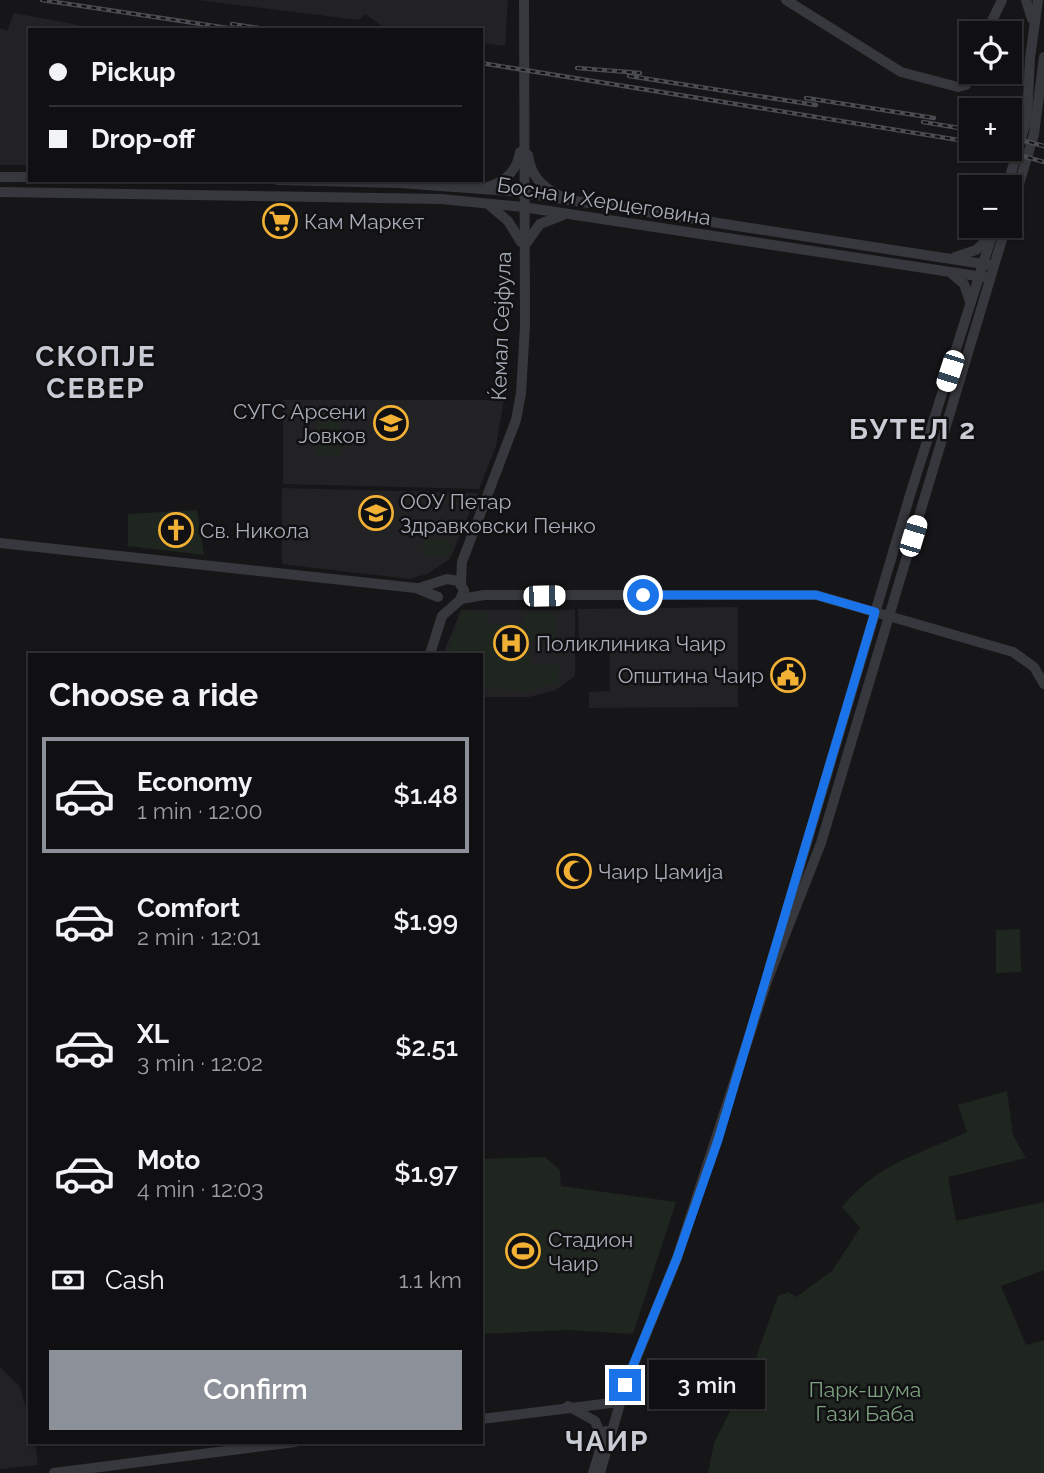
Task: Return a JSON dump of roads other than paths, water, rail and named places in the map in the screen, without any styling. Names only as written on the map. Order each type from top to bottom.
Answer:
[{"type":"street","points":[[479,188],[499,183],[513,171],[520,156],[524,127],[524,0]]},
{"type":"street","points":[[786,0],[901,72],[958,87],[967,84]]},
{"type":"street","points":[[992,21],[1002,0]]},
{"type":"street","points":[[1026,0],[1033,28]]},
{"type":"street","points":[[1010,175],[1027,118],[1033,28],[1038,0]]},
{"type":"street","points":[[1022,175],[1034,134],[1044,57]]},
{"type":"street","points":[[524,127],[534,175],[548,190],[573,202]]},
{"type":"street","name":"Ќемал Сејфула","points":[[457,602],[462,585],[462,562],[516,421],[525,326],[524,127]]},
{"type":"street","points":[[0,177],[28,177]]},
{"type":"street","name":"Босна и Херцеговина","points":[[359,182],[523,193],[989,265]]},
{"type":"street","name":"Босна и Херцеговина","points":[[0,192],[381,196],[485,203],[985,278]]},
{"type":"street","points":[[485,203],[508,221],[523,249],[540,224],[560,215],[571,214]]},
{"type":"street","points":[[945,257],[965,255],[976,250],[987,238]]},
{"type":"street","points":[[989,265],[994,238]]},
{"type":"street","points":[[767,981],[771,958],[875,612],[989,265],[1001,238]]},
{"type":"street","points":[[593,1473],[603,1441],[694,1211],[767,981],[821,843],[890,617],[975,310],[964,284],[947,272]]},
{"type":"street","points":[[0,543],[416,588],[457,602],[484,595],[816,595],[1025,658],[1044,684]]},
{"type":"street","name":"Ќемал Сејфула","points":[[445,580],[462,562]]},
{"type":"street","points":[[416,588],[445,580],[484,595]]},
{"type":"street","points":[[430,653],[441,618],[439,598],[445,580]]},
{"type":"street","points":[[441,618],[457,602]]},
{"type":"street","points":[[483,1419],[568,1406],[619,1402]]},
{"type":"street","points":[[600,1473],[619,1402]]},
{"type":"street","points":[[568,1406],[595,1421],[603,1441]]},
{"type":"street","points":[[54,1473],[279,1444]]},
{"type":"railway","points":[[42,0],[228,28]]},
{"type":"railway","points":[[232,24],[258,28]]},
{"type":"railway","points":[[483,63],[959,140]]},
{"type":"railway","points":[[577,68],[640,73]]},
{"type":"railway","points":[[629,76],[816,105]]},
{"type":"railway","points":[[806,98],[934,118]]},
{"type":"railway","points":[[923,122],[959,128]]},
{"type":"railway","points":[[1022,140],[1044,146]]},
{"type":"railway","points":[[1022,156],[1044,162]]},
{"type":"place","name":"Кам Маркет","points":[[280,221]]},
{"type":"place","name":"СУГС Арсени Јовков","points":[[391,423]]},
{"type":"place","name":"ООУ Петар Здравковски Пенко","points":[[376,513]]},
{"type":"place","name":"Св. Никола","points":[[176,530]]},
{"type":"place","name":"Поликлиника Чаир","points":[[511,643]]},
{"type":"place","name":"Општина Чаир","points":[[788,675]]},
{"type":"place","name":"Чаир Џамија","points":[[574,871]]},
{"type":"place","name":"Стадион Чаир","points":[[523,1251]]},
{"type":"district","name":"СКОПЈЕ СЕВЕР","points":[[96,372]]},
{"type":"district","name":"БУТЕЛ 2","points":[[913,429]]},
{"type":"district","name":"ЧАИР","points":[[607,1441]]},
{"type":"park label","name":"Парк-шума Гази Баба","points":[[865,1401]]}]
